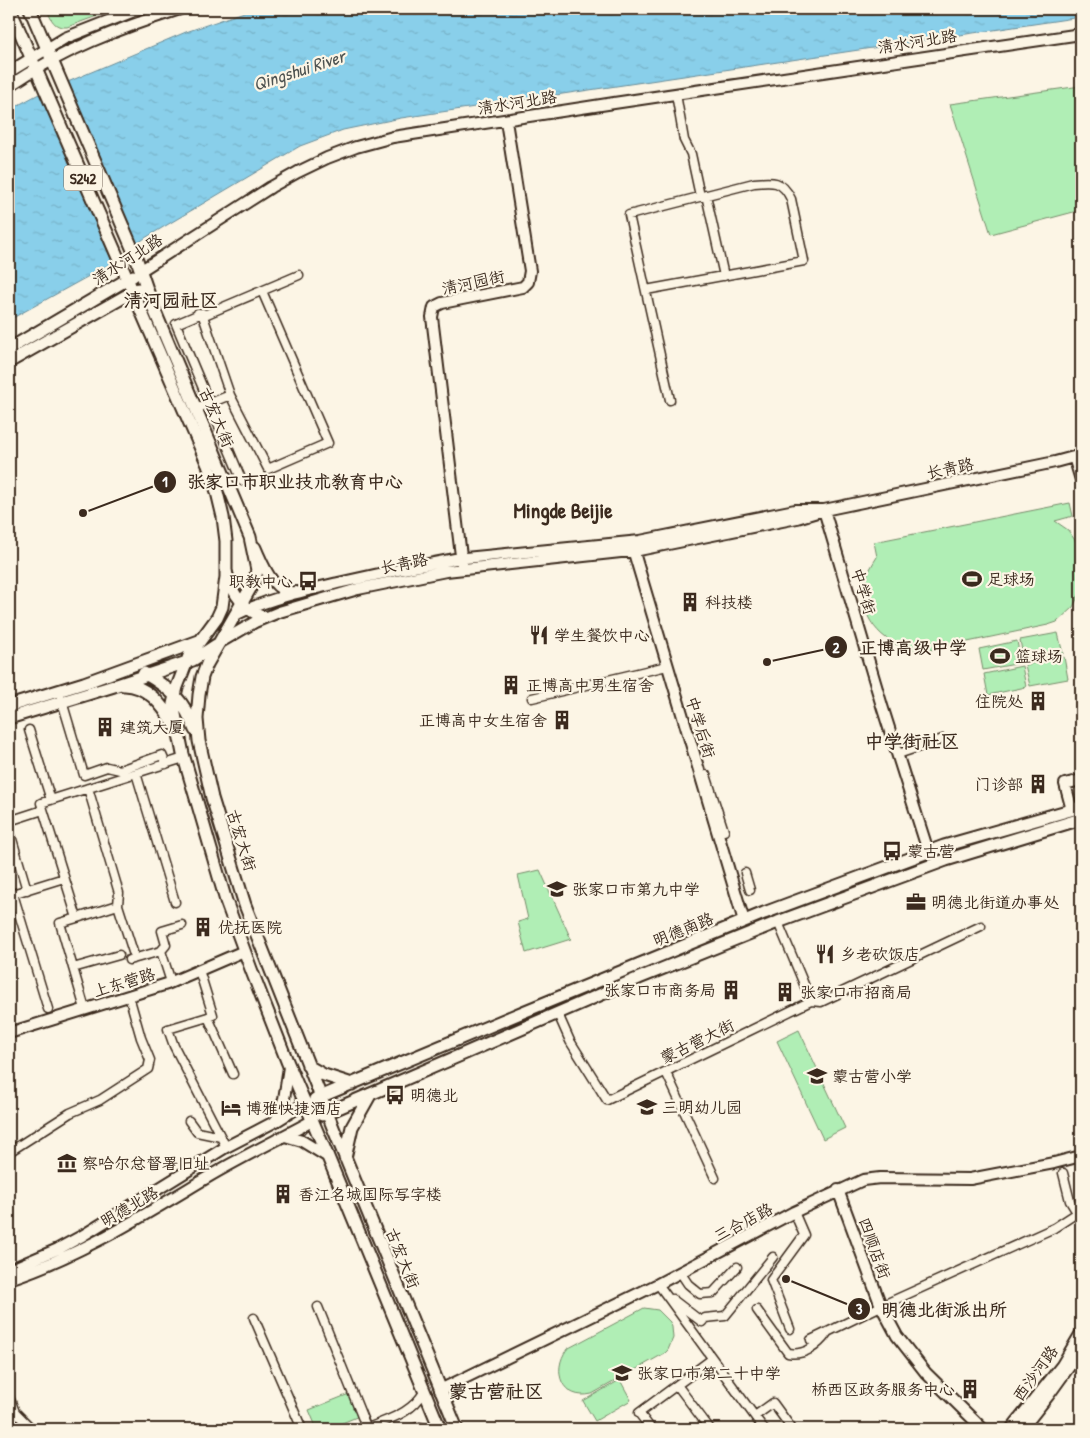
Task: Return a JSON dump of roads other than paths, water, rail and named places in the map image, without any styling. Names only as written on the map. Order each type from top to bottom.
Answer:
[{"type":"main road","name":"S242","points":[[10,9],[34,63]]},
{"type":"main road","name":"S242","points":[[30,9],[52,59]]},
{"type":"main road","name":"古宏大街","points":[[52,59],[136,257],[145,286],[250,537],[257,570],[255,580],[246,606],[235,615],[202,676],[197,719],[198,741],[212,798],[245,906],[345,1158],[457,1429]]},
{"type":"main road","name":"古宏大街","points":[[34,63],[132,293],[210,469],[223,518],[226,564],[222,607],[217,618],[189,656],[173,704],[184,758],[213,858],[244,951],[289,1068],[328,1157],[440,1429]]},
{"type":"main road","name":"清水河北路","points":[[9,349],[127,281],[140,271]]},
{"type":"main road","name":"清水河北路","points":[[9,362],[145,286]]},
{"type":"main road","name":"长青路","points":[[9,718],[118,671],[200,641],[235,615]]},
{"type":"main road","name":"长青路","points":[[9,706],[114,686],[193,660],[219,643]]},
{"type":"main road","points":[[118,671],[142,671],[165,686],[181,700],[189,713],[198,741]]},
{"type":"main road","points":[[114,686],[130,685],[140,687],[166,711],[178,734]]},
{"type":"main road","name":"明德南路","points":[[304,1104],[764,913],[928,851],[1077,808]]},
{"type":"main road","name":"明德南路","points":[[312,1121],[639,978],[774,924],[946,860],[1081,819]]},
{"type":"main road","points":[[985,834],[989,847]]},
{"type":"main road","points":[[764,913],[774,924]]},
{"type":"main road","points":[[411,1059],[417,1074]]},
{"type":"main road","points":[[308,1066],[330,1078],[352,1084]]},
{"type":"main road","points":[[345,1158],[352,1127],[370,1094]]},
{"type":"main road","points":[[398,1330],[413,1323]]},
{"type":"street","points":[[9,86],[47,48],[66,38],[139,9]]},
{"type":"street","points":[[9,72],[52,59],[71,49],[133,24],[180,9]]},
{"type":"street","name":"清水河北路","points":[[140,271],[272,187],[327,158],[356,147],[393,137],[1081,34]]},
{"type":"street","points":[[676,94],[684,140],[691,154],[724,276]]},
{"type":"street","name":"清河园街","points":[[463,570],[432,317],[434,307],[442,303],[523,287],[528,282],[530,271],[506,121]]},
{"type":"street","points":[[646,290],[804,260],[791,199],[783,185],[775,182],[754,183],[629,215],[670,400]]},
{"type":"street","points":[[162,327],[193,313],[207,314],[299,275]]},
{"type":"street","points":[[202,313],[230,395],[268,469],[328,443],[262,291]]},
{"type":"street","points":[[202,313],[176,324],[242,481]]},
{"type":"street","points":[[196,409],[230,395]]},
{"type":"street","points":[[1077,456],[1081,480]]},
{"type":"street","name":"长青路","points":[[219,643],[255,622],[302,604],[358,589],[463,570],[632,546],[795,510],[824,510],[1077,456]]},
{"type":"street","name":"中学街","points":[[824,510],[928,851]]},
{"type":"street","points":[[250,537],[276,585],[283,590],[292,592],[307,590]]},
{"type":"street","name":"长青路","points":[[246,606],[307,590],[461,558],[632,546]]},
{"type":"street","name":"中学后街","points":[[632,546],[667,666],[712,804],[744,922]]},
{"type":"street","points":[[226,564],[231,587],[235,595],[259,616],[268,617]]},
{"type":"street","points":[[532,698],[667,666]]},
{"type":"street","points":[[61,696],[84,775],[107,767],[120,770],[162,755],[166,764]]},
{"type":"street","points":[[29,730],[51,800]]},
{"type":"street","points":[[898,754],[943,739]]},
{"type":"street","points":[[77,918],[41,803],[184,758]]},
{"type":"street","points":[[136,773],[175,902]]},
{"type":"street","points":[[706,776],[712,804],[724,831]]},
{"type":"street","points":[[1077,808],[1064,784],[1081,780]]},
{"type":"street","points":[[88,788],[120,893],[118,905],[133,952]]},
{"type":"street","points":[[9,821],[43,810]]},
{"type":"street","points":[[9,829],[27,890]]},
{"type":"street","points":[[733,885],[746,877],[750,890]]},
{"type":"street","points":[[48,1008],[11,895],[64,878]]},
{"type":"street","points":[[85,1009],[60,923],[118,905]]},
{"type":"street","points":[[774,924],[811,1001]]},
{"type":"street","points":[[129,960],[161,951],[166,945],[162,931],[182,925]]},
{"type":"street","name":"蒙古营大街","points":[[558,1014],[570,1041],[607,1100],[811,1001],[822,1002],[980,926]]},
{"type":"street","points":[[161,951],[171,982]]},
{"type":"street","name":"上东营路","points":[[9,1033],[171,982],[244,951]]},
{"type":"street","points":[[73,968],[119,955]]},
{"type":"street","points":[[199,970],[212,1015],[168,1029],[174,1046],[226,1147]]},
{"type":"street","points":[[9,1152],[70,1112],[100,1100],[148,1068],[150,1060],[141,1038],[129,996]]},
{"type":"street","points":[[208,1017],[233,1074]]},
{"type":"street","points":[[276,1121],[284,1099],[289,1068]]},
{"type":"street","points":[[666,1072],[715,1178]]},
{"type":"street","name":"明德北路","points":[[9,1270],[82,1236],[226,1147],[304,1104]]},
{"type":"street","points":[[189,1121],[197,1132],[221,1137]]},
{"type":"street","name":"明德北路","points":[[9,1279],[31,1272],[99,1240],[210,1176],[312,1121]]},
{"type":"street","points":[[285,1136],[308,1144],[328,1157]]},
{"type":"street","name":"三合店路","points":[[440,1390],[658,1284],[838,1190],[863,1180],[880,1178],[970,1179],[1054,1164],[1081,1156]]},
{"type":"street","points":[[202,1162],[210,1176]]},
{"type":"street","points":[[811,1340],[1079,1216],[1067,1193],[1063,1173]]},
{"type":"street","name":"四顺店街","points":[[838,1190],[881,1306],[897,1336],[926,1373],[983,1429]]},
{"type":"street","points":[[790,1329],[771,1280],[804,1235],[794,1212]]},
{"type":"street","points":[[672,1299],[702,1322],[705,1318],[725,1316],[773,1257]]},
{"type":"street","points":[[680,1272],[688,1284],[700,1294],[713,1293],[737,1267]]},
{"type":"street","points":[[658,1284],[764,1429]]},
{"type":"street","points":[[318,1307],[367,1429],[414,1406],[424,1392]]},
{"type":"street","points":[[757,1310],[788,1354],[794,1355],[809,1350],[822,1341],[828,1332]]},
{"type":"street","points":[[685,1322],[694,1316]]},
{"type":"street","points":[[254,1318],[302,1429]]},
{"type":"street","name":"西沙河路","points":[[1011,1429],[1062,1364],[1081,1333]]},
{"type":"street","name":"西沙河路","points":[[1022,1429],[1081,1350]]},
{"type":"street","points":[[651,1429],[639,1413],[712,1359]]},
{"type":"street","points":[[677,1385],[710,1429]]},
{"type":"street","points":[[9,1397],[11,1407],[32,1429]]},
{"type":"street","points":[[754,1416],[773,1403],[792,1429]]},
{"type":"street","points":[[412,1429],[420,1427],[433,1429]]},
{"type":"water","name":"Qingshui River","points":[[253,9],[1081,9],[1081,17],[401,118],[343,130],[300,146],[145,238],[107,266],[9,320],[9,110],[37,95],[186,32]]},
{"type":"place","name":"张家口市职业技术教育中心","points":[[83,513]]},
{"type":"place","name":"足球场","points":[[972,579]]},
{"type":"place","name":"职教中心","points":[[308,581]]},
{"type":"place","name":"科技楼","points":[[690,602]]},
{"type":"place","name":"学生餐饮中心","points":[[539,635]]},
{"type":"place","name":"篮球场","points":[[1000,656]]},
{"type":"place","name":"正博高级中学","points":[[767,662]]},
{"type":"place","name":"正博高中男生宿舍","points":[[511,685]]},
{"type":"place","name":"住院处","points":[[1038,701]]},
{"type":"place","name":"正博高中女生宿舍","points":[[562,720]]},
{"type":"place","name":"建筑大厦","points":[[105,727]]},
{"type":"place","name":"门诊部","points":[[1038,784]]},
{"type":"place","name":"蒙古营","points":[[892,851]]},
{"type":"place","name":"张家口市第九中学","points":[[557,889]]},
{"type":"place","name":"明德北街道办事处","points":[[916,902]]},
{"type":"place","name":"优抚医院","points":[[203,927]]},
{"type":"place","name":"乡老砍饭店","points":[[825,954]]},
{"type":"place","name":"张家口市商务局","points":[[731,990]]},
{"type":"place","name":"张家口市招商局","points":[[785,992]]},
{"type":"place","name":"蒙古营小学","points":[[817,1076]]},
{"type":"place","name":"明德北","points":[[395,1095]]},
{"type":"place","name":"三明幼儿园","points":[[647,1107]]},
{"type":"place","name":"博雅快捷酒店","points":[[231,1108]]},
{"type":"place","name":"察哈尔总督署旧址","points":[[67,1163]]},
{"type":"place","name":"香江名城国际写字楼","points":[[283,1194]]},
{"type":"place","name":"明德北街派出所","points":[[786,1279]]},
{"type":"place","name":"张家口市第二十中学","points":[[622,1373]]},
{"type":"place","name":"桥西区政务服务中心","points":[[970,1389]]},
{"type":"district","name":"清河园社区","points":[[171,300]]},
{"type":"district","name":"Mingde Beijie","points":[[563,510]]},
{"type":"district","name":"中学街社区","points":[[912,741]]},
{"type":"district","name":"蒙古营社区","points":[[496,1391]]}]
